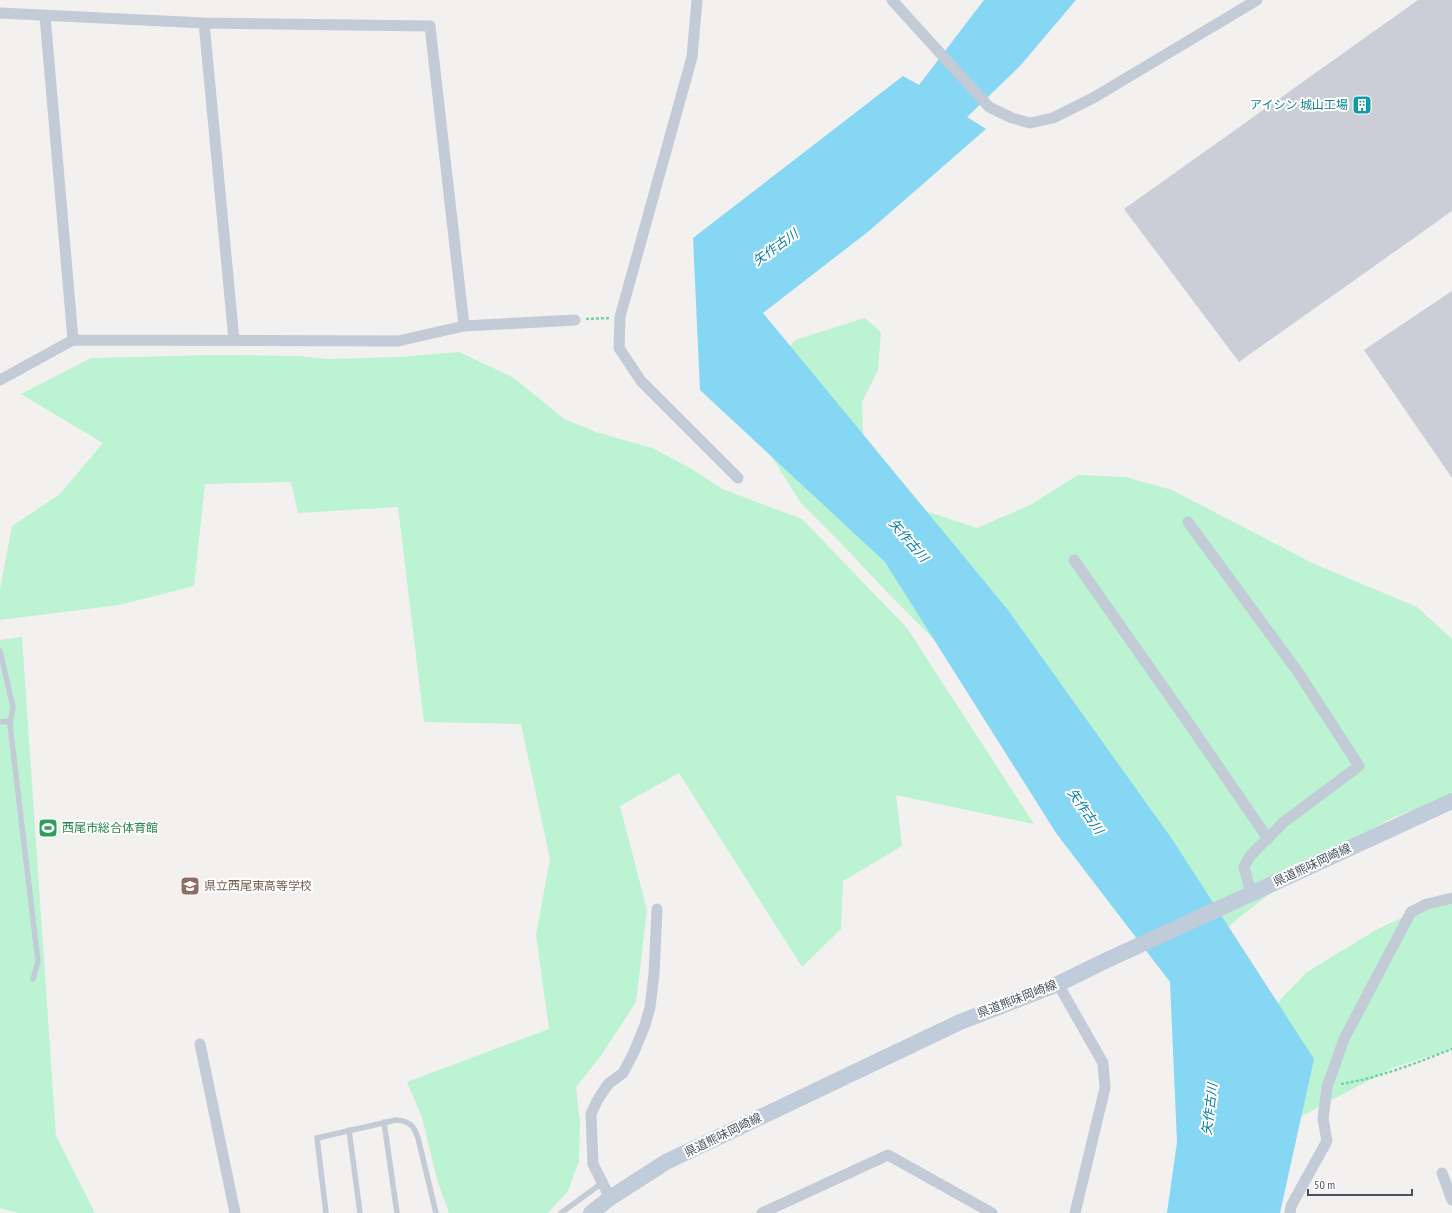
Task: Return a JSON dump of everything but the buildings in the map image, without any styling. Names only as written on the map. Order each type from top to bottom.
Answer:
[{"type":"main road","name":"県道熊味岡崎線","points":[[591,1213],[610,1198],[666,1162],[960,1022],[1058,984],[1104,961],[1452,800]]},
{"type":"street","points":[[697,0],[692,57],[620,317],[619,348],[641,381],[738,478]]},
{"type":"street","points":[[893,1],[989,107],[1012,118],[1030,123],[1053,118],[1093,98],[1257,0]]},
{"type":"street","points":[[0,14],[204,23],[430,26],[464,326]]},
{"type":"street","points":[[45,16],[73,340]]},
{"type":"street","points":[[204,23],[234,340]]},
{"type":"street","points":[[0,380],[73,340],[398,341],[464,326],[575,320]]},
{"type":"street","points":[[1188,522],[1298,672],[1359,766],[1284,822],[1250,856],[1244,867],[1251,893]]},
{"type":"street","points":[[1074,560],[1268,839]]},
{"type":"street","points":[[1290,1213],[1290,1206],[1327,1141],[1323,1119],[1327,1087],[1344,1039],[1411,912],[1427,904],[1452,898]]},
{"type":"street","points":[[610,1198],[592,1164],[591,1114],[597,1100],[608,1084],[623,1073],[634,1052],[645,1025],[650,1007],[654,974],[657,910]]},
{"type":"street","points":[[1058,984],[1103,1063],[1105,1088],[1075,1213]]},
{"type":"street","points":[[200,1044],[235,1213]]},
{"type":"street","points":[[762,1213],[888,1155],[992,1213]]},
{"type":"street","points":[[1442,1173],[1452,1200]]},
{"type":"lane","points":[[0,651],[14,707],[10,725],[38,962],[33,978]]},
{"type":"lane","points":[[0,722],[10,721]]},
{"type":"lane","points":[[326,1213],[317,1138],[384,1122],[403,1120],[414,1127],[418,1138],[436,1213]]},
{"type":"lane","points":[[384,1122],[397,1213]]},
{"type":"lane","points":[[350,1130],[360,1213]]},
{"type":"lane","points":[[561,1213],[602,1183]]},
{"type":"path","points":[[575,320],[620,317]]},
{"type":"path","points":[[1327,1087],[1361,1081],[1420,1062],[1452,1049]]},
{"type":"green space","points":[[865,318],[881,332],[878,370],[862,402],[864,467],[911,506],[977,528],[1030,505],[1078,475],[1126,477],[1172,490],[1314,564],[1417,607],[1452,639],[1452,798],[1394,817],[1309,864],[1246,912],[1209,943],[991,697],[801,503],[770,454],[767,376],[795,340]]},
{"type":"green space","points":[[459,352],[514,378],[564,419],[596,432],[652,448],[692,469],[722,489],[802,519],[907,628],[1034,824],[896,795],[902,846],[843,881],[841,929],[802,967],[679,773],[620,806],[647,910],[636,1002],[600,1057],[576,1087],[580,1123],[579,1161],[568,1191],[548,1213],[449,1213],[437,1180],[422,1117],[407,1082],[549,1029],[536,935],[550,859],[521,724],[424,722],[398,507],[298,513],[291,482],[205,484],[194,586],[119,605],[0,620],[0,589],[12,526],[60,494],[103,443],[21,394],[91,358],[217,355],[298,356],[327,359],[398,357]]},
{"type":"green space","points":[[22,637],[56,1136],[95,1213],[19,1213],[0,1208],[0,640]]},
{"type":"green space","points":[[1452,894],[1452,1049],[1392,1068],[1300,1117],[1267,1013],[1307,972],[1376,930]]},
{"type":"water","name":"矢作古川","points":[[984,0],[1076,0],[1020,66],[967,117],[986,129],[869,231],[763,313],[1008,610],[1172,839],[1314,1059],[1280,1213],[1167,1213],[1177,1142],[1170,982],[1056,833],[885,562],[700,390],[693,238],[903,76],[919,85]]},
{"type":"place","name":"アイシン 城山工場","points":[[1362,105]]},
{"type":"place","name":"西尾市総合体育館","points":[[48,828]]},
{"type":"place","name":"県立西尾東高等学校","points":[[190,886]]}]
